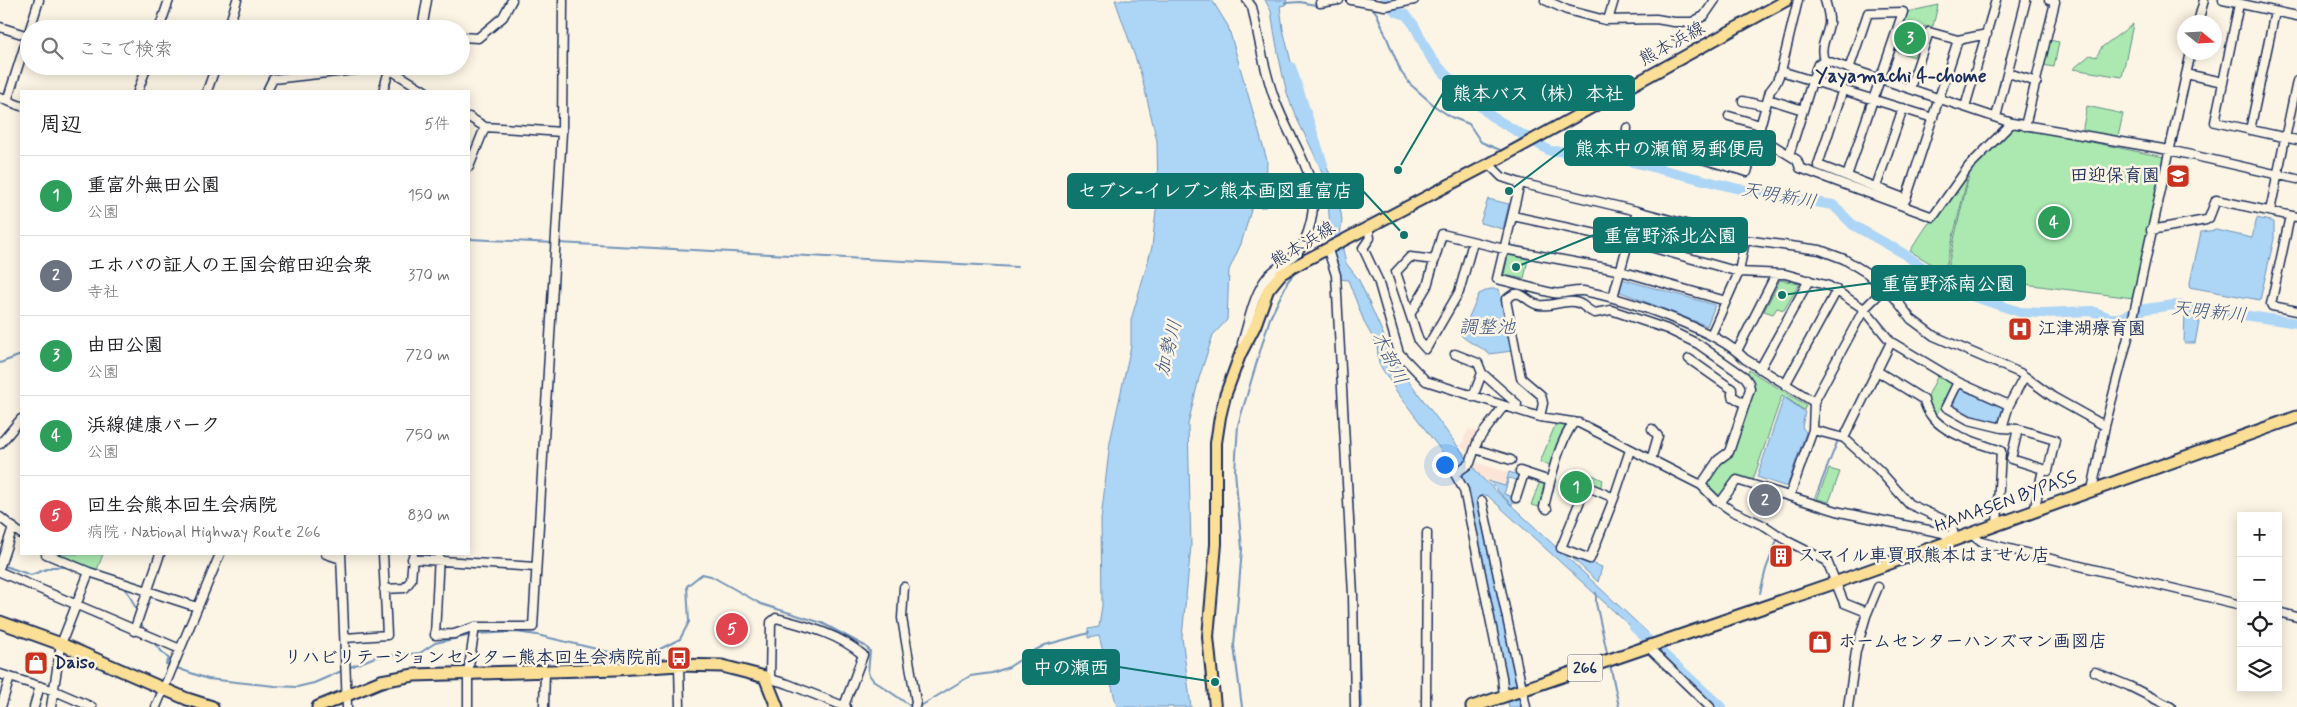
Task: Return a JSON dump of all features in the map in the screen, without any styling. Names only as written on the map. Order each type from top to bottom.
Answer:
[{"type":"highway","name":"HAMASEN BYPASS","points":[[1472,707],[1837,582],[2297,416]]},
{"type":"highway","points":[[0,622],[60,644],[164,689],[212,707]]},
{"type":"highway","points":[[318,707],[347,702],[381,681],[401,676],[617,669],[679,665],[722,666],[768,678],[777,707]]},
{"type":"main road","name":"熊本浜線","points":[[1215,707],[1208,636],[1216,544],[1216,443],[1225,396],[1240,355],[1255,326],[1268,290],[1281,274],[1328,250],[1354,233],[1489,164],[1787,0]]},
{"type":"street","points":[[33,20],[40,0]]},
{"type":"street","points":[[162,20],[169,0]]},
{"type":"street","points":[[231,20],[237,0]]},
{"type":"street","points":[[424,20],[427,0]]},
{"type":"street","points":[[470,38],[478,38],[503,17],[512,0]]},
{"type":"street","points":[[438,557],[435,635],[454,634],[475,627],[532,627],[562,132],[563,0]]},
{"type":"street","points":[[1240,355],[1260,289],[1269,276],[1290,259],[1303,244],[1313,216],[1314,196],[1310,176],[1274,99],[1252,7],[1247,0]]},
{"type":"street","points":[[1320,3],[1339,0]]},
{"type":"street","points":[[1351,0],[1395,6],[1414,0]]},
{"type":"street","points":[[1545,0],[1566,10],[1608,20],[1624,18],[1692,22],[1704,16],[1711,9],[1715,0]]},
{"type":"street","points":[[1608,20],[1614,0]]},
{"type":"street","points":[[1626,128],[1626,140],[1644,142],[1747,172],[1767,102],[1781,71],[1798,0]]},
{"type":"street","points":[[1824,60],[1822,47],[1829,17],[1825,0]]},
{"type":"street","points":[[1965,108],[1996,0]]},
{"type":"street","points":[[1996,117],[2026,0]]},
{"type":"street","points":[[2025,126],[2055,2],[2049,0]]},
{"type":"street","points":[[2200,15],[2204,0]]},
{"type":"street","points":[[2223,0],[2297,16]]},
{"type":"street","points":[[2239,4],[2214,122],[2297,140]]},
{"type":"street","points":[[1847,176],[1903,12],[1868,13],[1849,69]]},
{"type":"street","points":[[2250,130],[2275,12]]},
{"type":"street","points":[[0,27],[20,30]]},
{"type":"street","points":[[1910,88],[1929,32],[1958,40],[1987,34]]},
{"type":"street","points":[[1843,89],[1818,165],[1906,199],[1958,40]]},
{"type":"street","points":[[20,56],[4,99],[20,106]]},
{"type":"street","points":[[1824,60],[2012,123],[2169,150],[2297,179]]},
{"type":"street","points":[[1789,155],[1812,80],[1818,64],[1824,60]]},
{"type":"street","points":[[2092,490],[2105,426],[2132,322],[2189,60]]},
{"type":"street","points":[[1781,71],[1933,118]]},
{"type":"street","points":[[2008,73],[2037,82]]},
{"type":"street","points":[[2186,74],[2223,82]]},
{"type":"street","points":[[138,90],[144,75]]},
{"type":"street","points":[[207,90],[213,75]]},
{"type":"street","points":[[268,90],[273,79],[306,75]]},
{"type":"street","points":[[383,90],[387,75]]},
{"type":"street","points":[[400,75],[423,90]]},
{"type":"street","points":[[2270,211],[2297,81]]},
{"type":"street","points":[[1743,101],[1767,102],[1803,110]]},
{"type":"street","points":[[1876,187],[1903,108]]},
{"type":"street","points":[[1729,116],[1760,125]]},
{"type":"street","points":[[470,118],[485,127],[562,132]]},
{"type":"street","points":[[1757,138],[1800,162],[1800,168],[1933,217],[1969,166],[2012,123]]},
{"type":"street","points":[[470,164],[485,127]]},
{"type":"street","points":[[1489,164],[1502,177],[1520,183],[1638,211],[1745,240],[1820,250],[1844,259],[1867,273],[1895,298],[1911,319],[1934,336],[2024,376],[2053,397],[2105,426]]},
{"type":"street","points":[[1520,183],[1497,279],[1528,285],[1555,294],[1580,291],[1613,297],[1711,335],[1737,351],[1744,359],[1814,402]]},
{"type":"street","points":[[2151,230],[2206,220],[2210,218],[2216,200],[2294,217],[2271,304],[2272,306],[2297,311]]},
{"type":"street","points":[[1613,297],[1638,211]]},
{"type":"street","points":[[1512,216],[1629,241],[1738,272],[1776,274],[1809,280],[1837,290],[1864,309],[1891,342],[1958,382],[2009,405]]},
{"type":"street","points":[[1368,226],[1370,238],[1363,248],[1378,280],[1399,353],[1426,381],[1540,417],[1574,422],[1701,486],[1732,511],[1765,526],[1789,542],[1827,561],[1844,603],[1864,611],[1866,616]]},
{"type":"street","points":[[1411,312],[1427,286],[1442,234],[1504,249],[1620,271],[1726,301]]},
{"type":"street","points":[[1711,335],[1738,272],[1745,240]]},
{"type":"street","points":[[1435,260],[1410,257],[1396,272],[1411,312],[1419,341],[1426,349],[1459,292],[1473,242]]},
{"type":"street","points":[[1328,250],[1336,275],[1351,567],[1355,707]]},
{"type":"street","points":[[1737,351],[1776,274]]},
{"type":"street","points":[[1760,369],[1809,280]]},
{"type":"street","points":[[1790,495],[1813,430],[1814,402],[1864,309],[1884,289]]},
{"type":"street","points":[[1785,385],[1837,290]]},
{"type":"street","points":[[1540,417],[1543,403],[1541,396],[1521,378],[1506,300],[1511,295],[1519,293],[1525,296],[1531,303],[1539,305],[1573,301],[1595,314],[1611,310],[1667,329],[1698,344],[1745,377],[1749,383],[1750,389],[1729,452],[1718,460],[1701,486]]},
{"type":"street","points":[[1844,438],[1891,342]]},
{"type":"street","points":[[1455,354],[1478,363],[1482,373],[1517,404],[1516,410]]},
{"type":"street","points":[[1689,359],[1732,389],[1732,396],[1745,404]]},
{"type":"street","points":[[1877,372],[1924,400],[1926,410],[1949,432],[2001,451],[1997,525]]},
{"type":"street","points":[[1473,397],[1482,373]]},
{"type":"street","points":[[2002,428],[2009,405],[2024,376]]},
{"type":"street","points":[[1958,382],[1946,407],[1969,420],[2002,428],[2018,429],[2056,440],[2048,471],[2011,459],[2018,429]]},
{"type":"street","points":[[1503,406],[1478,440],[1470,462],[1455,474],[1464,490],[1505,695]]},
{"type":"street","points":[[0,444],[20,420]]},
{"type":"street","points":[[1540,516],[1546,508],[1550,481],[1556,466],[1556,457],[1567,432],[1574,422]]},
{"type":"street","points":[[1651,460],[1658,436],[1652,430]]},
{"type":"street","points":[[1813,430],[1844,438],[1879,470],[1909,504],[1951,523],[1955,540]]},
{"type":"street","points":[[1475,449],[1511,460]]},
{"type":"street","points":[[1614,498],[1586,486],[1561,548],[1590,559],[1614,498],[1630,450]]},
{"type":"street","points":[[2034,512],[2043,469]]},
{"type":"street","points":[[1516,498],[1522,472],[1550,481]]},
{"type":"street","points":[[1720,503],[1737,480],[1840,512],[1943,533],[1955,540]]},
{"type":"street","points":[[1482,501],[1526,707]]},
{"type":"street","points":[[0,517],[20,533]]},
{"type":"street","points":[[0,566],[13,527]]},
{"type":"street","points":[[1426,707],[1427,533]]},
{"type":"street","points":[[1971,534],[1981,542],[2237,604]]},
{"type":"street","points":[[134,631],[160,555]]},
{"type":"street","points":[[156,707],[220,555]]},
{"type":"street","points":[[345,638],[387,635],[383,555]]},
{"type":"street","points":[[55,556],[89,572],[197,607]]},
{"type":"street","points":[[341,556],[347,702]]},
{"type":"street","points":[[384,589],[405,588],[411,580],[412,556],[535,567]]},
{"type":"street","points":[[0,572],[134,631],[180,649]]},
{"type":"street","points":[[52,707],[60,644],[89,572]]},
{"type":"street","points":[[904,587],[902,618],[916,702],[915,707]]},
{"type":"street","points":[[1848,707],[1856,651],[1866,616],[1878,587]]},
{"type":"street","points":[[2282,613],[2297,617]]},
{"type":"street","points":[[776,618],[817,628],[852,646],[863,655],[845,707],[768,678],[771,622],[776,618]]},
{"type":"street","points":[[468,707],[468,673],[475,627]]},
{"type":"street","points":[[1648,646],[1710,707]]},
{"type":"street","points":[[679,665],[680,707]]},
{"type":"street","points":[[544,707],[545,671]]},
{"type":"street","points":[[2095,672],[2129,686],[2171,707]]},
{"type":"street","points":[[0,674],[55,691],[92,707]]},
{"type":"street","points":[[1,707],[10,677]]},
{"type":"street","points":[[34,707],[40,686]]},
{"type":"shaded area","points":[[1468,429],[1481,433],[1470,457],[1461,446]]},
{"type":"shaded area","points":[[1475,462],[1508,472],[1504,485],[1481,478],[1472,465]]},
{"type":"green space","points":[[1938,5],[1933,26],[1923,27],[1914,57],[1896,51],[1907,12]]},
{"type":"green space","points":[[2133,24],[2122,77],[2073,69],[2090,55],[2096,57],[2102,47]]},
{"type":"green space","points":[[2049,40],[2059,42],[2054,67],[2042,65]]},
{"type":"green space","points":[[2087,106],[2123,114],[2118,137],[2084,134],[2083,127]]},
{"type":"green space","points":[[2013,126],[2164,157],[2133,298],[1946,274],[1970,171]]},
{"type":"green space","points":[[1967,180],[1945,270],[1938,268],[1910,251],[1928,224],[1940,215],[1964,181]]},
{"type":"green space","points":[[1508,255],[1528,259],[1524,279],[1504,275]]},
{"type":"green space","points":[[1780,280],[1800,283],[1784,310],[1777,308],[1773,314],[1764,311]]},
{"type":"green space","points":[[1749,370],[1806,405],[1804,410],[1782,395],[1753,480],[1736,476],[1720,499],[1706,486],[1720,465],[1731,456],[1755,386],[1747,374]]},
{"type":"green space","points":[[1938,375],[1952,384],[1937,414],[1930,408],[1927,398]]},
{"type":"green space","points":[[1556,423],[1568,424],[1553,466],[1540,462]]},
{"type":"green space","points":[[1577,468],[1603,480],[1600,488],[1585,483],[1580,494],[1568,492]]},
{"type":"green space","points":[[1829,469],[1840,472],[1829,502],[1817,499]]},
{"type":"green space","points":[[1540,481],[1547,483],[1540,507],[1531,505]]},
{"type":"green space","points":[[56,555],[103,555],[96,573],[55,557]]},
{"type":"water","name":"加勢川","points":[[1115,0],[1212,0],[1228,26],[1267,160],[1266,207],[1252,207],[1241,244],[1229,270],[1227,320],[1213,335],[1199,378],[1188,424],[1191,546],[1182,637],[1191,707],[1117,707],[1099,636],[1088,638],[1088,629],[1099,627],[1102,605],[1101,519],[1110,442],[1131,346],[1131,320],[1152,247],[1158,193],[1157,141],[1141,74]]},
{"type":"water","points":[[1265,0],[1287,0],[1285,5],[1280,6],[1283,29],[1307,128],[1337,188],[1342,220],[1340,236],[1346,263],[1359,280],[1397,365],[1480,476],[1648,633],[1641,636],[1487,495],[1480,500],[1522,707],[1509,707],[1464,490],[1455,469],[1397,392],[1379,364],[1377,345],[1365,324],[1348,280],[1339,279],[1331,250],[1329,210],[1324,180],[1287,93],[1271,11]]},
{"type":"water","points":[[1488,199],[1509,204],[1503,229],[1480,223]]},
{"type":"water","points":[[2257,218],[2274,222],[2274,239],[2260,300],[2189,287],[2201,232],[2216,230],[2252,238]]},
{"type":"water","points":[[1622,279],[1715,305],[1707,326],[1618,291]]},
{"type":"water","name":"調整池","points":[[1490,289],[1499,289],[1512,351],[1489,354],[1461,335],[1479,294]]},
{"type":"water","points":[[2185,309],[2201,312],[2195,343],[2184,343]]},
{"type":"water","points":[[1960,389],[2003,407],[1998,423],[1972,417],[1951,406]]},
{"type":"water","points":[[1784,397],[1805,412],[1802,427],[1806,432],[1787,487],[1757,477]]},
{"type":"water","points":[[1509,472],[1521,476],[1519,481],[1509,478],[1504,494],[1513,497],[1515,501],[1512,505],[1488,481],[1505,486]]},
{"type":"water","points":[[1570,556],[1602,567],[1598,582]]},
{"type":"waterway","name":"天明新川","points":[[1385,0],[1395,11],[1406,15],[1414,25],[1431,58],[1446,75],[1491,116],[1550,151],[1593,152],[1739,189],[1833,205],[1853,225],[1901,252],[1957,291],[2020,312],[2092,311],[2110,318],[2119,318],[2145,309],[2174,305],[2297,323]]},
{"type":"waterway","points":[[1285,3],[1300,2],[1320,6]]},
{"type":"waterway","points":[[1371,6],[1377,14],[1401,72],[1410,84],[1436,107],[1451,117],[1469,124],[1481,142],[1500,150]]},
{"type":"waterway","name":"木部川","points":[[1291,67],[1323,164]]},
{"type":"waterway","points":[[470,239],[554,243]]},
{"type":"waterway","points":[[558,243],[1017,267]]},
{"type":"waterway","points":[[1242,707],[1234,646],[1242,549],[1235,471],[1238,425],[1270,318],[1288,281],[1297,270]]},
{"type":"waterway","points":[[1343,336],[1355,550],[1361,707]]},
{"type":"waterway","points":[[0,363],[20,355]]},
{"type":"waterway","points":[[1815,498],[1838,440]]},
{"type":"waterway","points":[[1760,593],[1766,569],[1777,540]]},
{"type":"waterway","points":[[2,565],[31,575],[52,567],[69,567]]},
{"type":"waterway","points":[[477,634],[516,632],[537,635],[622,655],[660,649],[680,639],[689,622],[687,586],[702,574],[711,576],[761,604],[822,623],[865,646],[870,651],[868,673],[873,680],[912,707]]},
{"type":"waterway","points":[[122,586],[129,594],[137,611]]},
{"type":"waterway","points":[[1596,593],[1596,603],[1608,657]]},
{"type":"waterway","points":[[140,620],[144,630]]},
{"type":"waterway","points":[[1634,627],[1721,707]]},
{"type":"waterway","points":[[919,707],[970,676],[992,673],[1009,667],[1045,645],[1089,633]]},
{"type":"waterway","points":[[348,668],[375,657],[420,653],[435,643],[472,635]]},
{"type":"waterway","points":[[149,638],[169,659],[166,664],[170,665]]},
{"type":"waterway","points":[[1610,664],[1619,707]]},
{"type":"waterway","points":[[174,667],[208,679],[297,687],[314,683],[344,670]]},
{"type":"place","name":"由田公園","points":[[1910,38]]},
{"type":"place","name":"熊本バス（株）本社","points":[[1398,170]]},
{"type":"place","name":"田迎保育園","points":[[2178,176]]},
{"type":"place","name":"熊本中の瀬簡易郵便局","points":[[1509,191]]},
{"type":"place","name":"浜線健康パーク","points":[[2054,222]]},
{"type":"place","name":"セブン-イレブン熊本画図重富店","points":[[1404,235]]},
{"type":"place","name":"重富野添北公園","points":[[1516,267]]},
{"type":"place","name":"重富野添南公園","points":[[1782,295]]},
{"type":"place","name":"江津湖療育園","points":[[2020,329]]},
{"type":"place","name":"重富外無田公園","points":[[1576,487]]},
{"type":"place","name":"エホバの証人の王国会館田迎会衆","points":[[1765,500]]},
{"type":"place","name":"スマイル車買取熊本はません店","points":[[1781,556]]},
{"type":"place","name":"回生会熊本回生会病院","points":[[732,629]]},
{"type":"place","name":"ホームセンターハンズマン画図店","points":[[1820,642]]},
{"type":"place","name":"リハビリテーションセンター熊本回生会病院前","points":[[679,658]]},
{"type":"place","name":"Daiso","points":[[36,663]]},
{"type":"place","name":"中の瀬西","points":[[1215,682]]},
{"type":"district","name":"Yayamachi 4-chome","points":[[1901,76]]}]
